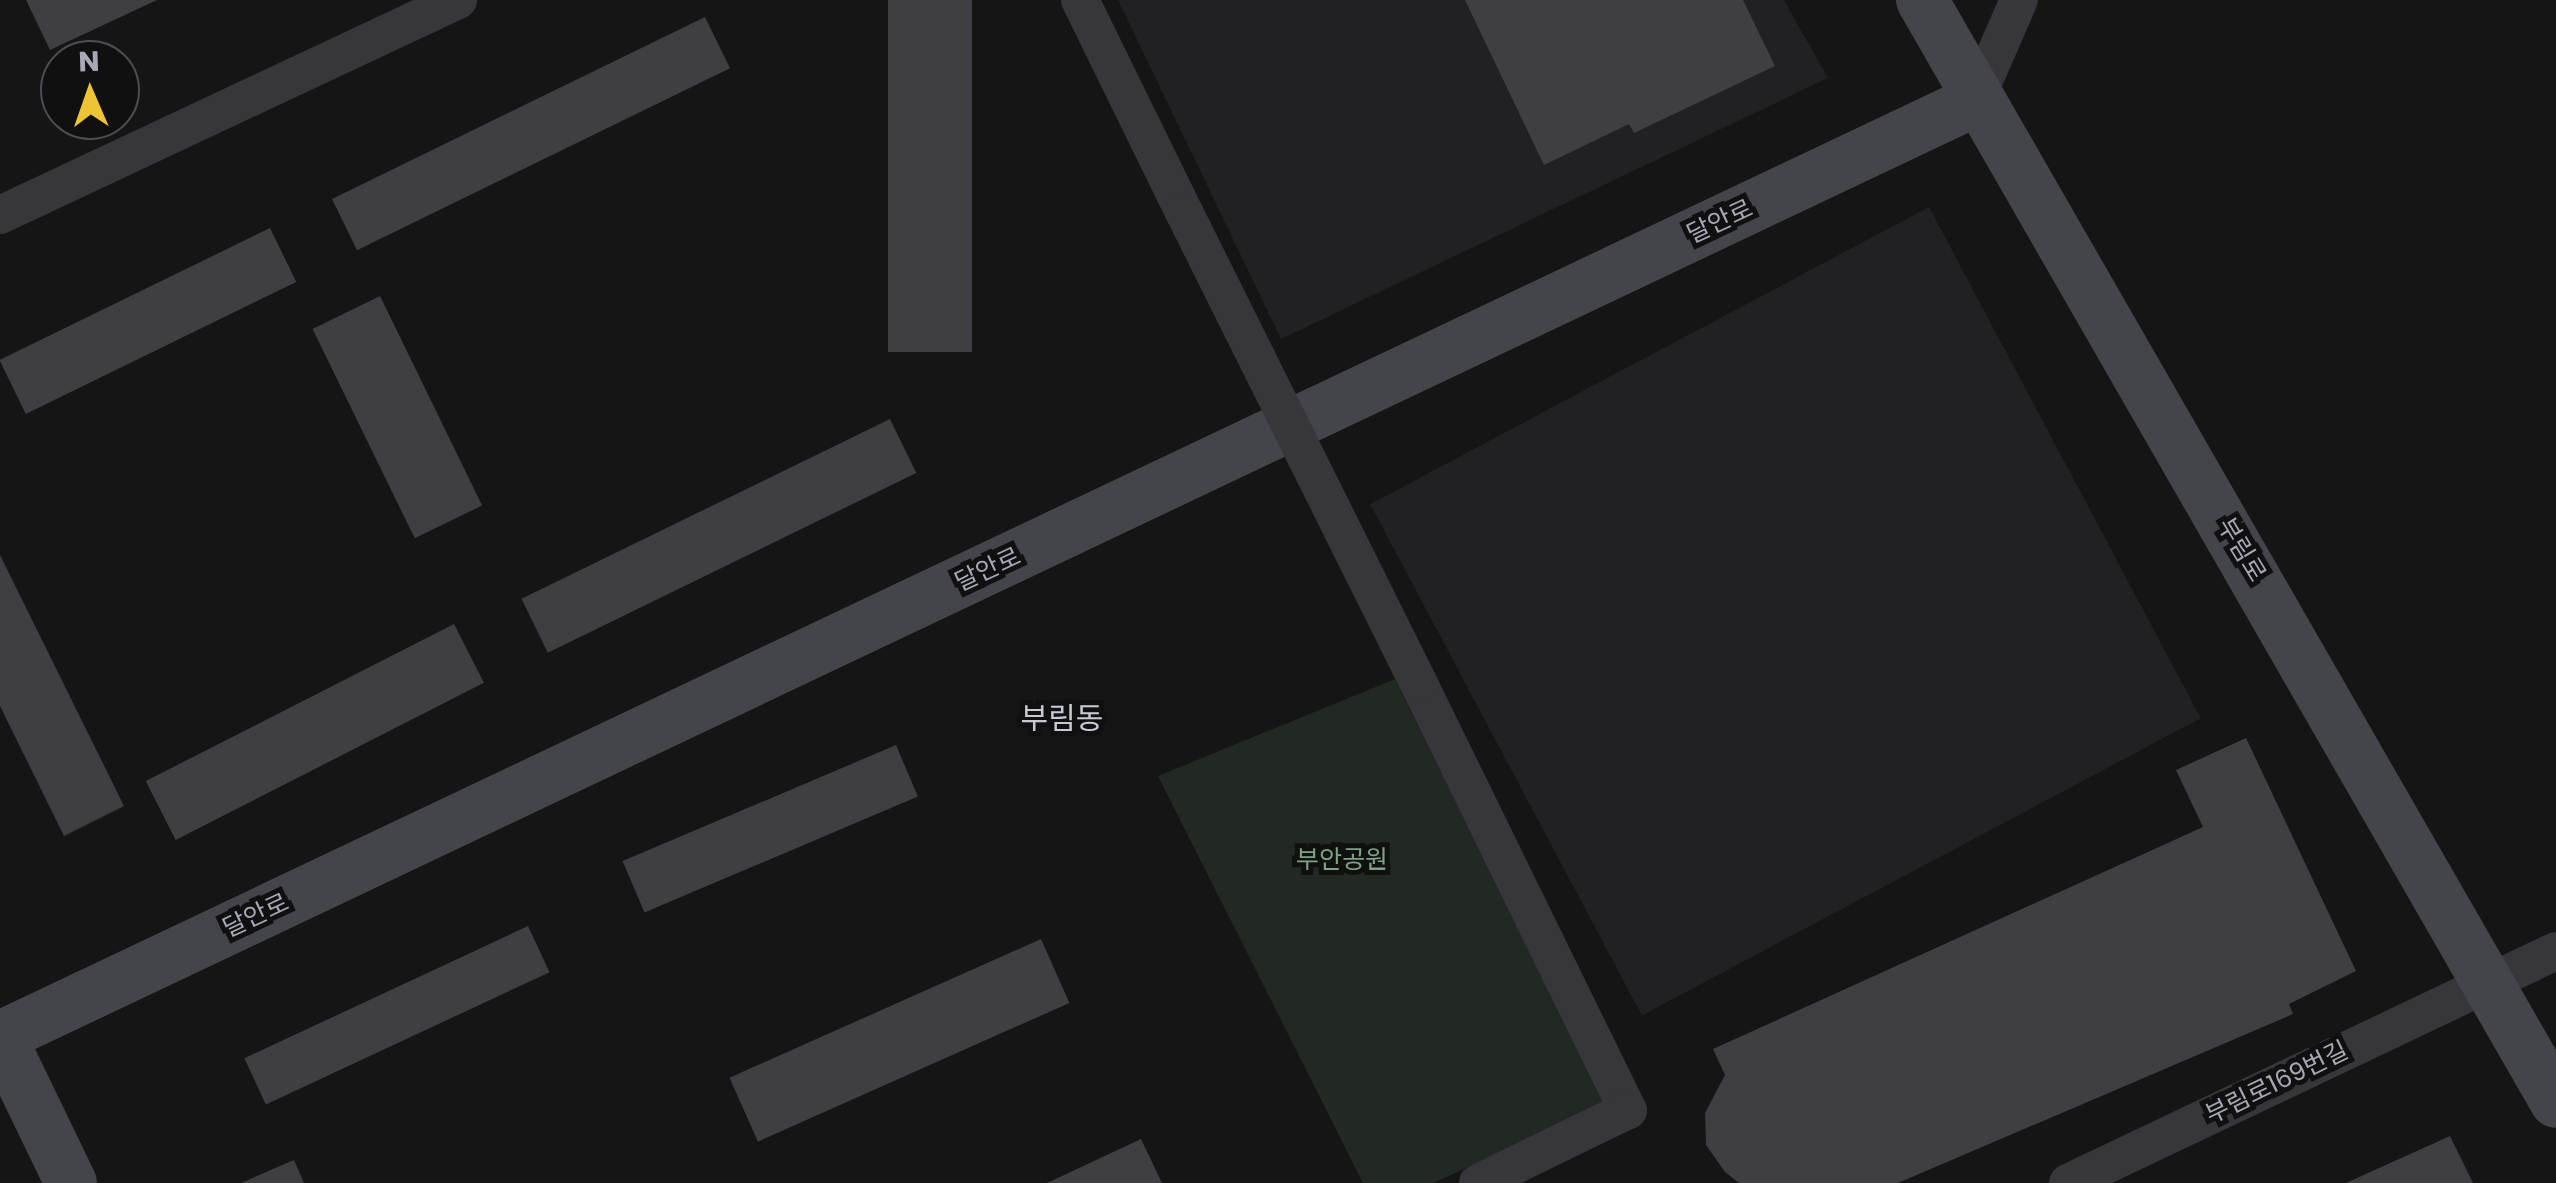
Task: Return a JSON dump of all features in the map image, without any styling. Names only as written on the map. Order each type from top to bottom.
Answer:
[{"type":"street","points":[[0,215],[458,0]]},
{"type":"street","points":[[1080,0],[1628,1110],[1478,1183]]},
{"type":"street","name":"부림로","points":[[1922,0],[1975,100],[2308,662],[2556,1102]]},
{"type":"street","points":[[1975,100],[2020,0]]},
{"type":"street","name":"달안로","points":[[0,1037],[1975,100]]},
{"type":"street","name":"부림로169번길","points":[[2068,1183],[2556,952]]},
{"type":"street","points":[[0,1037],[72,1183]]},
{"type":"shaded area","points":[[1118,0],[1784,0],[1828,78],[1281,339]]},
{"type":"shaded area","points":[[1929,207],[2201,718],[1642,1015],[1370,504]]},
{"type":"green space","name":"부안공원","points":[[1395,679],[1606,1105],[1433,1183],[1363,1183],[1158,776]]},
{"type":"building","points":[[26,0],[157,0],[71,40],[45,40]]},
{"type":"building","points":[[888,0],[972,0],[972,352],[888,352]]},
{"type":"building","points":[[1465,0],[1743,0],[1775,66],[1634,133],[1629,124],[1544,165]]},
{"type":"building","points":[[705,17],[730,68],[357,250],[332,199]]},
{"type":"building","points":[[270,228],[296,282],[26,414],[0,360]]},
{"type":"building","points":[[380,296],[482,505],[415,538],[313,329]]},
{"type":"building","points":[[890,419],[916,473],[548,653],[521,599]]},
{"type":"building","points":[[0,555],[124,806],[64,836],[0,706]]},
{"type":"building","points":[[454,624],[484,683],[176,840],[146,781]]},
{"type":"building","points":[[2246,738],[2356,971],[2289,1004],[2293,1014],[1898,1183],[1739,1183],[1725,1172],[1706,1145],[1705,1113],[1725,1075],[1713,1049],[2203,827],[2176,770]]},
{"type":"building","points":[[896,745],[918,797],[644,913],[623,861]]},
{"type":"building","points":[[528,926],[550,972],[266,1105],[244,1058]]},
{"type":"building","points":[[1041,939],[1069,1003],[758,1142],[729,1078]]},
{"type":"building","points":[[2450,1136],[2473,1183],[2346,1183]]},
{"type":"building","points":[[1141,1139],[1162,1183],[1047,1183]]},
{"type":"building","points":[[294,1160],[304,1183],[241,1183]]},
{"type":"district","name":"부림동","points":[[1062,719]]}]
